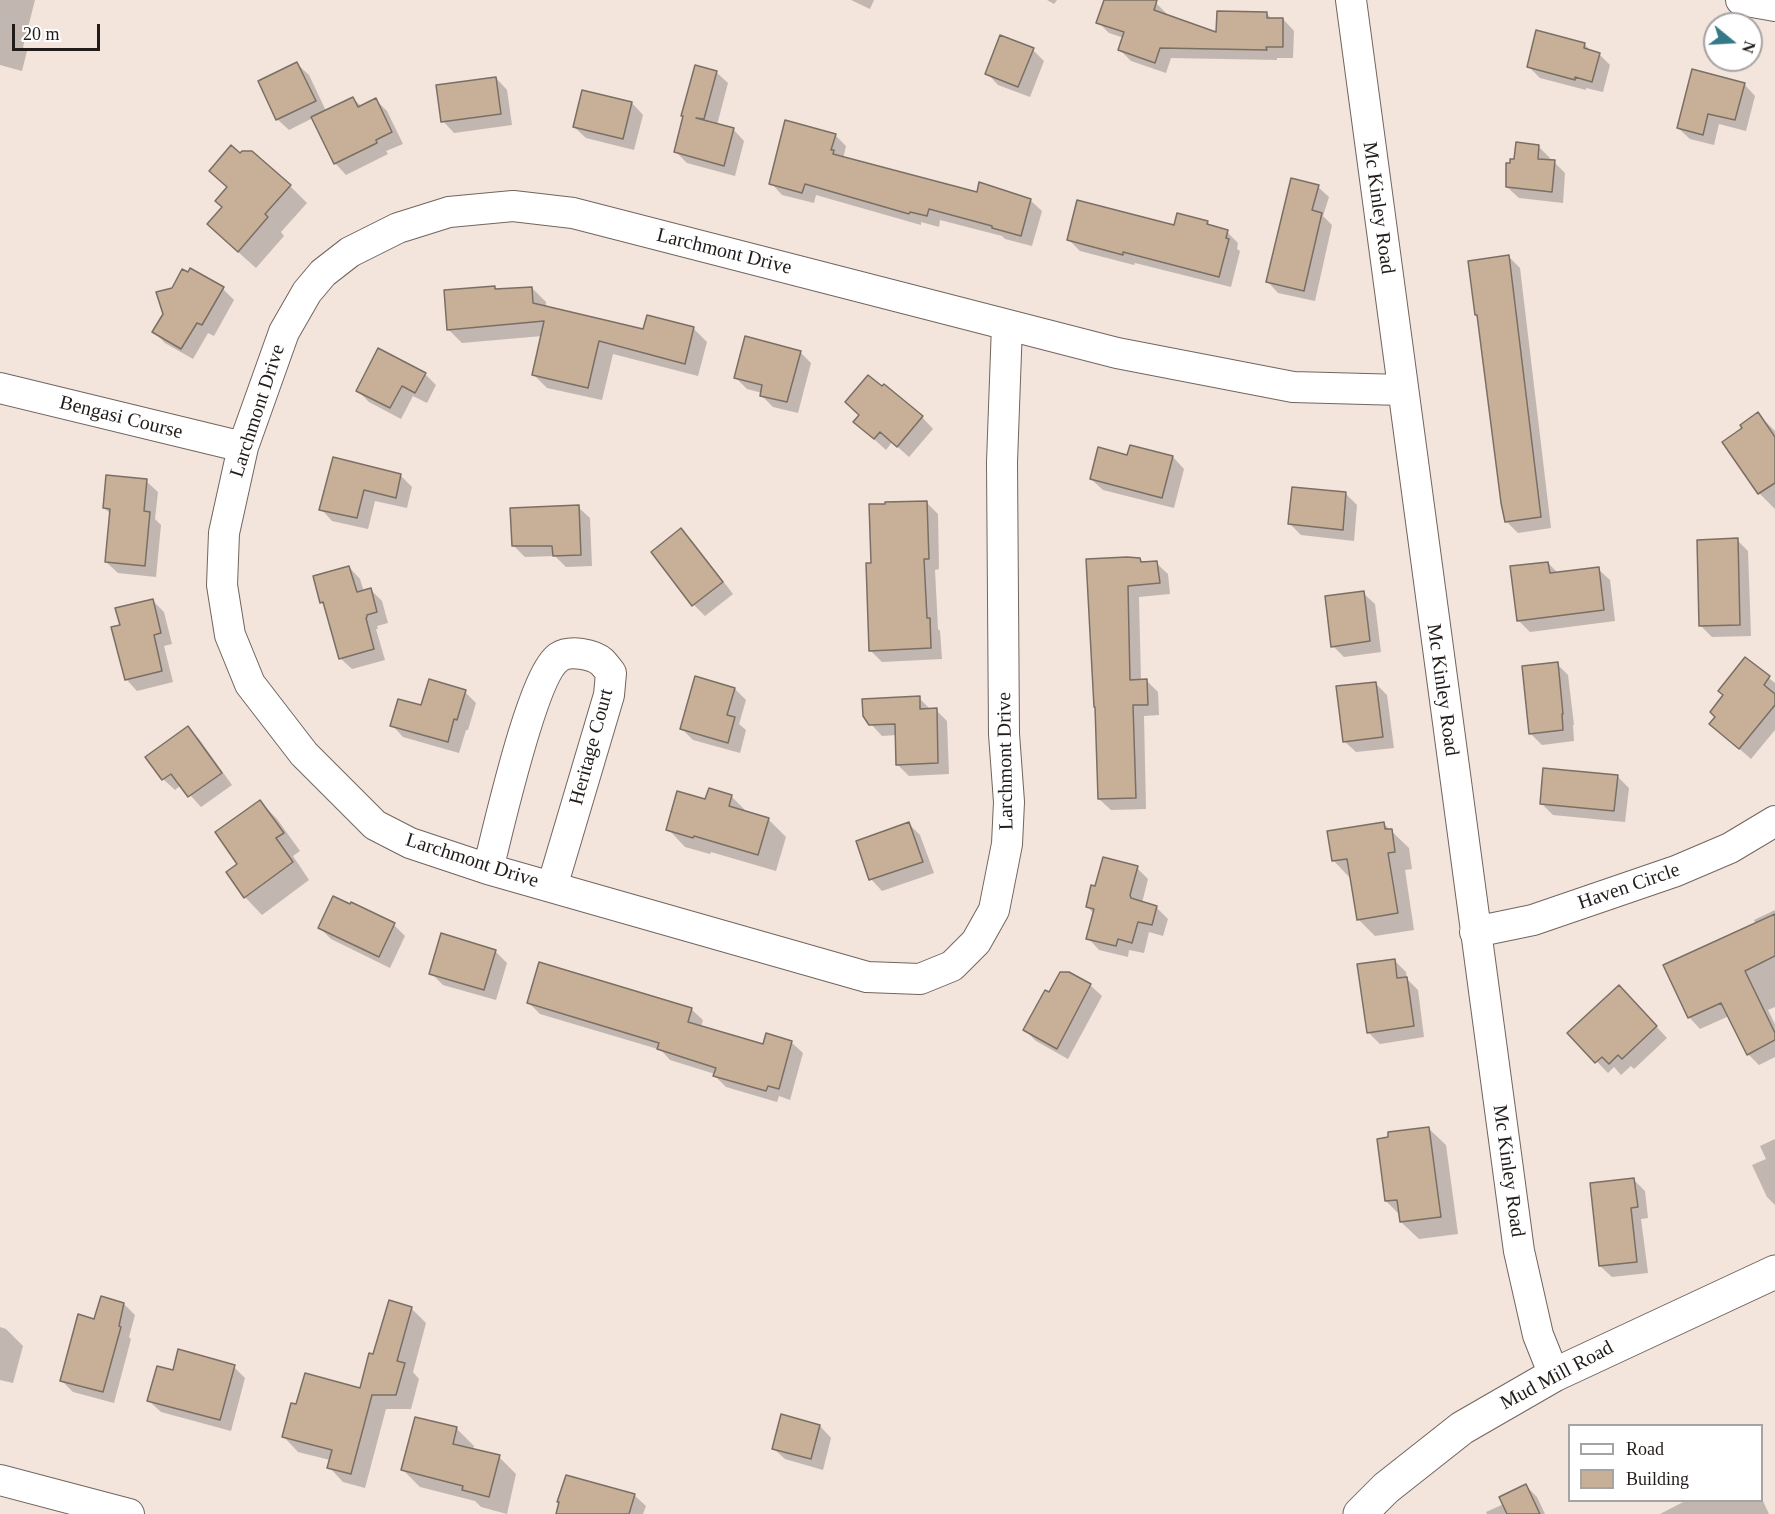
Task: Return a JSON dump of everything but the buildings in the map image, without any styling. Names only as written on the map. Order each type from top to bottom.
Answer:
[{"type":"street","name":"Mc Kinley Road","points":[[1351,0],[1518,1251],[1538,1335],[1554,1375]]},
{"type":"street","points":[[1741,0],[1775,6]]},
{"type":"street","name":"Larchmont Drive","points":[[1007,325],[1002,474],[1004,734],[1009,802],[1007,844],[994,910],[976,942],[952,966],[920,979],[867,977],[488,869],[410,843],[375,825],[304,754],[250,684],[230,635],[222,585],[224,534],[243,447],[284,332],[307,292],[323,273],[350,252],[398,228],[449,212],[513,206],[573,213],[1117,353],[1293,387],[1402,390]]},
{"type":"street","name":"Bengasi Course","points":[[0,388],[243,447]]},
{"type":"street","name":"Heritage Court","points":[[488,869],[525,727],[545,676],[558,657],[573,652],[601,661],[611,673],[609,695],[552,887]]},
{"type":"street","name":"Haven Circle","points":[[1475,932],[1533,920],[1676,871],[1730,848],[1775,822]]},
{"type":"street","name":"Mud Mill Road","points":[[1360,1514],[1386,1488],[1462,1428],[1554,1375],[1775,1272]]},
{"type":"street","points":[[0,1480],[129,1514]]}]
